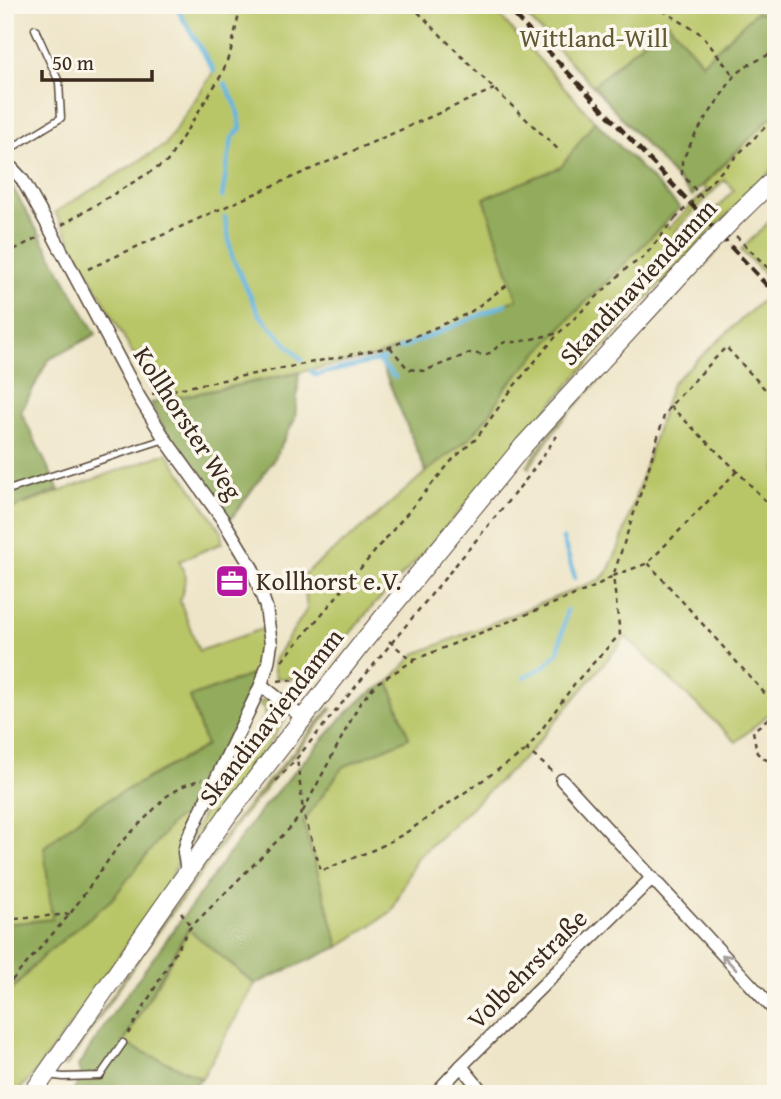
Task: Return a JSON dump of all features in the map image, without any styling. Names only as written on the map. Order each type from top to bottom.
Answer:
[{"type":"main road","name":"Skandinaviendamm","points":[[32,1094],[229,813],[424,566],[524,445],[705,248],[776,177]]},
{"type":"street","name":"Kollhorster Weg","points":[[5,161],[22,179],[139,397],[244,553],[259,584],[266,607],[271,644],[268,663],[261,685],[187,839],[184,852],[187,872]]},
{"type":"street","points":[[261,685],[303,718]]},
{"type":"street","points":[[562,780],[776,1012]]},
{"type":"street","name":"Volbehrstraße","points":[[435,1094],[652,878]]},
{"type":"street","points":[[461,1066],[484,1094]]},
{"type":"lane","points":[[5,152],[61,118],[59,82],[35,29]]},
{"type":"lane","points":[[5,491],[165,439]]},
{"type":"lane","points":[[46,1074],[64,1077],[100,1076],[123,1043]]},
{"type":"path","points":[[5,254],[51,231],[167,162],[222,74],[231,50],[241,5]]},
{"type":"path","points":[[411,5],[561,152]]},
{"type":"path","points":[[553,5],[641,9],[655,7],[701,34],[734,76]]},
{"type":"path","points":[[682,174],[682,161],[695,135],[734,76],[748,65],[776,51]]},
{"type":"path","points":[[75,275],[494,89]]},
{"type":"path","points":[[261,685],[454,458],[476,439],[514,386],[559,333],[628,267],[643,258],[675,219],[776,116]]},
{"type":"path","points":[[139,397],[390,347],[469,313],[507,285]]},
{"type":"path","points":[[390,347],[408,369],[424,371],[470,353],[484,355],[506,342],[559,333]]},
{"type":"path","points":[[297,758],[303,811],[321,871],[378,849],[404,834],[527,750],[576,683],[620,634],[613,576],[664,416],[670,406],[726,347],[776,401]]},
{"type":"path","points":[[670,406],[776,512]]},
{"type":"path","points":[[269,789],[528,477],[563,428]]},
{"type":"path","points":[[123,1043],[191,927],[292,826],[303,811],[360,703],[377,683],[416,659],[592,588],[613,576],[648,564],[737,471]]},
{"type":"path","points":[[648,564],[776,706]]},
{"type":"path","points":[[391,643],[407,656],[416,659]]},
{"type":"path","points":[[261,685],[290,680],[305,685],[320,697]]},
{"type":"path","points":[[776,712],[753,731],[757,753],[776,767]]},
{"type":"path","points":[[527,750],[562,780]]},
{"type":"path","points":[[5,988],[70,914],[119,845],[167,796],[183,786],[220,772]]},
{"type":"path","points":[[180,910],[191,927]]},
{"type":"path","points":[[5,920],[70,914]]},
{"type":"green space","points":[[175,5],[490,5],[595,121],[561,167],[485,198],[518,299],[378,356],[159,401],[55,212],[165,145],[214,71]]},
{"type":"green space","name":"Wittland-Will","points":[[516,5],[776,5],[776,16],[756,12],[702,63],[666,21],[593,86]]},
{"type":"green space","points":[[756,12],[776,16],[776,112],[692,196],[593,86],[667,21],[702,63]]},
{"type":"green space","points":[[776,112],[776,166],[699,243],[547,409],[429,547],[372,607],[308,684],[296,679],[276,678],[274,660],[307,609],[303,575],[471,437],[491,412],[505,388],[664,224],[669,228],[707,190],[703,186]],"holes":[[[724,180],[734,190],[684,242],[674,232]]]},
{"type":"green space","points":[[595,121],[680,208],[574,314],[505,388],[491,412],[471,437],[426,472],[378,356],[517,299],[484,198],[561,167]]},
{"type":"green space","points":[[5,174],[96,334],[48,360],[21,412],[59,490],[5,511]]},
{"type":"green space","points":[[776,215],[776,286],[741,250]]},
{"type":"green space","points":[[717,247],[719,249],[713,256],[559,424],[529,468],[527,466],[557,423]]},
{"type":"green space","points":[[767,296],[776,306],[776,708],[736,742],[626,637],[529,753],[416,859],[392,911],[339,947],[303,822],[343,767],[409,738],[389,682],[415,654],[601,579],[608,571],[620,545],[672,383]]},
{"type":"green space","points":[[299,373],[295,419],[274,459],[229,522],[171,442],[151,403]]},
{"type":"green space","points":[[167,453],[222,532],[222,543],[179,561],[186,577],[180,601],[199,651],[262,629],[263,656],[257,673],[190,697],[206,746],[88,811],[52,920],[5,924],[5,511]]},
{"type":"green space","points":[[257,673],[194,813],[174,820],[112,899],[42,957],[5,997],[5,924],[52,919],[44,847],[88,811],[206,746],[190,697]]},
{"type":"green space","points":[[389,682],[409,738],[343,767],[303,822],[339,947],[255,984],[188,929],[123,1043],[202,1078],[184,1094],[71,1094],[82,1078],[78,1066],[116,1009],[264,806],[342,718],[365,696]]},
{"type":"green space","points":[[262,700],[270,701],[284,712],[285,720],[193,849],[194,832],[219,781],[262,730],[259,726],[265,717],[265,708],[260,705]]},
{"type":"green space","points":[[330,708],[332,709],[241,818],[140,957],[66,1067],[64,1066],[202,865],[239,816]]},
{"type":"green space","points":[[194,813],[167,887],[37,1070],[16,1094],[5,1094],[5,998],[42,957],[112,899],[174,820]]},
{"type":"green space","points":[[189,929],[255,984],[202,1078],[123,1043]]},
{"type":"waterway","points":[[175,5],[214,71]]},
{"type":"waterway","points":[[222,197],[232,138],[241,128],[236,105],[225,84]]},
{"type":"waterway","points":[[225,217],[232,257],[259,314],[302,360]]},
{"type":"waterway","points":[[399,349],[506,304]]},
{"type":"waterway","points":[[311,371],[315,375],[384,359]]},
{"type":"waterway","points":[[378,361],[395,377]]},
{"type":"waterway","points":[[563,539],[575,578]]},
{"type":"waterway","points":[[524,677],[544,667],[558,652],[567,610]]},
{"type":"railway","points":[[505,5],[776,295]]},
{"type":"place","name":"Kollhorst e.V.","points":[[232,581]]}]
